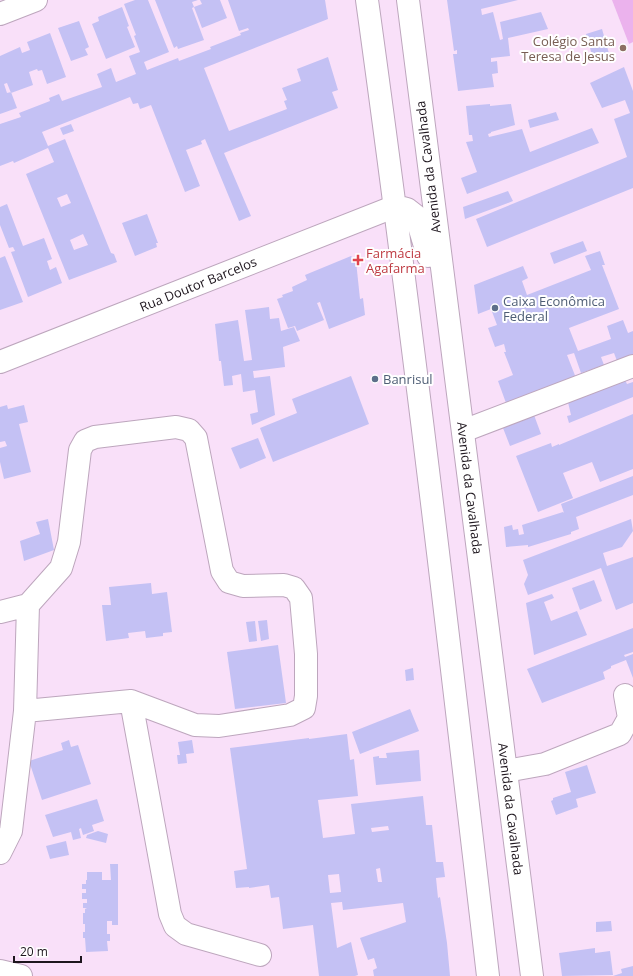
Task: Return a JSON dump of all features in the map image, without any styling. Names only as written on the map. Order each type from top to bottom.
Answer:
[{"type":"main road","points":[[0,14],[36,0]]},
{"type":"main road","points":[[367,0],[396,206],[488,976]]},
{"type":"main road","name":"Avenida da Cavalhada","points":[[408,0],[444,299],[463,431],[532,976]]},
{"type":"main road","points":[[396,206],[407,209],[416,216],[427,254],[444,299]]},
{"type":"main road","name":"Rua Doutor Barcelos","points":[[0,362],[396,206]]},
{"type":"main road","points":[[463,431],[633,366]]},
{"type":"main road","points":[[0,612],[28,605],[61,568],[68,542],[80,450],[85,441],[95,437],[176,427],[189,430],[196,438],[222,571],[229,582],[243,586],[284,585],[294,588],[301,598],[306,654],[306,696],[304,708],[290,715],[219,726],[195,725],[131,701],[25,711]]},
{"type":"main road","points":[[0,853],[6,830],[25,711],[28,605]]},
{"type":"main road","points":[[506,771],[545,764],[620,734],[629,718],[625,695]]},
{"type":"main road","points":[[131,701],[170,914],[175,926],[186,934],[260,955]]},
{"type":"main road","points":[[0,971],[21,976]]},
{"type":"shaded area","points":[[612,0],[633,0],[633,42],[629,44]]},
{"type":"building","points":[[135,0],[148,0],[169,52],[144,62],[147,70],[178,58],[179,61],[211,49],[210,47],[241,35],[240,33],[249,30],[248,28],[239,31],[228,0],[325,0],[328,19],[204,68],[229,131],[287,109],[284,101],[287,100],[282,88],[301,81],[297,69],[328,57],[338,90],[332,92],[338,108],[224,153],[251,216],[239,221],[205,139],[201,141],[202,144],[186,150],[200,186],[185,192],[151,105],[140,109],[138,103],[133,104],[130,97],[42,132],[48,146],[65,139],[111,253],[114,254],[117,262],[69,280],[26,174],[54,162],[48,148],[14,163],[13,161],[0,166],[0,124],[21,117],[19,113],[50,101],[49,98],[59,94],[62,101],[102,87],[97,74],[111,68],[116,82],[136,74],[129,56],[140,52],[134,36],[136,35],[124,4]],"holes":[[[67,194],[71,203],[61,207],[57,198]],[[83,234],[88,245],[74,250],[70,240]]]},
{"type":"building","points":[[155,0],[198,0],[192,2],[194,7],[192,8],[204,40],[178,49],[177,46],[174,48]]},
{"type":"building","points":[[200,0],[220,0],[227,18],[202,28],[194,7],[202,4]]},
{"type":"building","points":[[447,0],[518,0],[481,9],[482,15],[493,12],[500,40],[503,39],[500,22],[541,12],[548,29],[508,38],[510,56],[491,58],[491,62],[497,61],[498,73],[492,74],[494,87],[458,91],[453,54],[457,54],[457,50],[454,51]]},
{"type":"building","points":[[122,7],[129,26],[127,27],[135,47],[106,59],[92,24],[99,21],[98,17]]},
{"type":"building","points":[[79,21],[89,47],[85,49],[88,55],[71,61],[58,28]]},
{"type":"building","points":[[602,29],[610,57],[594,62],[586,34]]},
{"type":"building","points":[[50,33],[66,77],[47,84],[42,70],[38,71],[37,69],[29,72],[33,85],[11,93],[17,108],[0,114],[0,56],[20,47],[22,53],[30,50],[27,42]],"holes":[[[7,83],[11,92],[7,93],[4,84]]]},
{"type":"building","points":[[624,67],[633,91],[633,188],[487,247],[476,219],[627,157],[614,119],[630,113],[625,100],[602,108],[590,83]]},
{"type":"building","points":[[490,104],[490,106],[511,104],[515,125],[491,132],[488,134],[489,137],[522,129],[530,152],[592,128],[599,143],[467,194],[461,178],[477,172],[466,142],[473,141],[472,135],[469,135],[466,106]]},
{"type":"building","points":[[556,112],[559,120],[530,128],[528,120]]},
{"type":"building","points":[[71,124],[74,131],[63,135],[60,128]]},
{"type":"building","points":[[508,191],[513,201],[465,219],[463,207]]},
{"type":"building","points":[[7,204],[23,246],[44,238],[52,259],[47,261],[50,270],[56,267],[62,283],[28,297],[11,252],[15,251],[13,247],[9,248],[0,225],[0,207]]},
{"type":"building","points":[[147,214],[158,243],[156,243],[157,247],[135,256],[122,223]]},
{"type":"building","points":[[583,241],[587,251],[554,264],[550,253]]},
{"type":"building","points":[[600,251],[605,265],[602,265],[619,309],[569,328],[578,351],[611,339],[607,326],[623,320],[628,333],[633,331],[633,356],[617,361],[614,353],[601,357],[604,365],[581,373],[574,353],[567,355],[576,378],[506,403],[498,381],[513,375],[504,352],[506,352],[504,344],[495,347],[488,328],[497,325],[491,309],[478,314],[474,285],[523,266],[528,278],[522,281],[527,295],[591,270],[585,256]]},
{"type":"building","points":[[5,256],[23,302],[0,310],[0,258]]},
{"type":"building","points":[[351,256],[356,261],[360,299],[363,298],[365,315],[329,329],[320,302],[317,303],[324,320],[297,331],[295,326],[288,328],[277,299],[283,297],[282,295],[293,291],[292,287],[307,280],[305,275]]},
{"type":"building","points":[[269,307],[270,319],[279,318],[281,331],[294,327],[300,341],[283,347],[285,367],[253,371],[254,378],[270,376],[275,415],[252,425],[250,414],[258,412],[255,390],[243,392],[241,374],[232,376],[233,385],[224,386],[221,361],[219,361],[215,324],[238,320],[244,361],[252,360],[245,310]]},
{"type":"building","points":[[351,376],[369,424],[273,462],[260,428],[297,413],[292,399]]},
{"type":"building","points":[[625,380],[627,384],[633,382],[633,397],[569,423],[567,416],[571,415],[567,398]]},
{"type":"building","points":[[7,405],[8,409],[24,405],[28,422],[19,424],[31,472],[4,479],[0,462],[0,448],[7,446],[5,441],[0,442],[0,407]]},
{"type":"building","points":[[633,414],[633,469],[600,482],[592,462],[563,473],[573,498],[538,512],[516,456],[551,443],[552,447],[559,445]]},
{"type":"building","points":[[534,415],[541,434],[510,446],[503,428]]},
{"type":"building","points":[[258,438],[266,458],[240,469],[231,448]]},
{"type":"building","points":[[633,476],[633,495],[576,517],[579,529],[571,532],[571,534],[528,547],[528,545],[506,547],[504,527],[512,525],[513,530],[518,529],[519,535],[524,534],[522,525],[563,512],[564,513],[561,504]]},
{"type":"building","points":[[48,519],[54,550],[24,561],[20,541],[40,534],[36,522]]},
{"type":"building","points":[[631,519],[633,531],[622,547],[603,553],[607,566],[633,557],[633,603],[616,610],[601,568],[528,595],[524,584],[528,575],[523,560]]},
{"type":"building","points":[[594,580],[602,601],[580,610],[572,588]]},
{"type":"building","points":[[151,583],[152,594],[167,592],[172,632],[163,633],[163,636],[146,638],[145,631],[128,633],[129,638],[106,641],[102,605],[111,605],[109,587]]},
{"type":"building","points":[[552,594],[554,598],[544,602],[551,621],[577,611],[587,635],[534,655],[526,603]]},
{"type":"building","points":[[267,620],[269,639],[261,641],[258,621]]},
{"type":"building","points":[[255,621],[257,641],[249,642],[246,622]]},
{"type":"building","points":[[633,628],[633,652],[624,655],[625,657],[633,654],[633,678],[626,660],[611,666],[611,668],[603,672],[605,679],[542,703],[527,669]]},
{"type":"building","points":[[278,645],[286,703],[235,709],[227,652]]},
{"type":"building","points":[[413,668],[414,680],[406,681],[405,670]]},
{"type":"building","points":[[410,709],[419,731],[360,754],[352,732]]},
{"type":"building","points":[[347,734],[350,760],[354,759],[358,796],[318,800],[323,838],[355,834],[351,804],[423,796],[426,825],[432,825],[436,862],[443,862],[445,877],[436,878],[438,898],[440,897],[447,943],[450,976],[374,976],[373,970],[377,968],[374,958],[368,960],[360,938],[406,922],[403,903],[343,910],[342,902],[331,903],[337,948],[351,942],[358,975],[319,976],[313,925],[283,929],[279,897],[271,898],[269,885],[236,888],[234,871],[247,869],[230,748]],"holes":[[[388,826],[389,830],[372,832],[371,828]],[[380,868],[382,882],[378,882],[376,869]],[[339,874],[341,892],[330,893],[328,875]]]},
{"type":"building","points":[[69,740],[71,747],[78,745],[91,784],[42,800],[29,761],[63,750],[61,743]]},
{"type":"building","points":[[192,740],[194,753],[186,754],[187,763],[178,764],[177,755],[180,755],[178,742]]},
{"type":"building","points":[[419,750],[421,781],[376,785],[373,757],[379,756],[379,758],[387,758],[386,753]]},
{"type":"building","points":[[587,765],[596,793],[576,799],[578,807],[556,815],[551,801],[553,798],[571,792],[565,772]]},
{"type":"building","points":[[97,799],[104,821],[92,825],[94,831],[83,835],[81,828],[79,829],[81,838],[73,840],[71,832],[53,837],[45,815]]},
{"type":"building","points":[[98,831],[108,834],[106,843],[86,838],[87,835]]},
{"type":"building","points":[[66,841],[69,855],[50,859],[46,846]]},
{"type":"building","points":[[110,864],[118,864],[118,925],[112,925],[112,921],[107,921],[107,934],[110,934],[110,941],[107,941],[108,951],[86,952],[85,938],[83,938],[85,924],[83,924],[83,913],[85,913],[85,909],[87,908],[83,908],[83,903],[87,903],[87,899],[82,899],[82,893],[86,893],[86,889],[82,889],[82,884],[86,884],[87,872],[102,872],[102,880],[111,880]]},
{"type":"building","points":[[611,921],[612,931],[596,932],[596,922]]},
{"type":"building","points":[[595,948],[595,953],[610,951],[613,975],[562,976],[559,953]]},
{"type":"building","points":[[633,966],[633,976],[613,976],[622,973],[621,969]]},
{"type":"place","name":"Colégio Santa Teresa de Jesus","points":[[623,48]]},
{"type":"place","name":"Farmácia Agafarma","points":[[358,260]]},
{"type":"place","name":"Caixa Econômica Federal","points":[[495,308]]},
{"type":"place","name":"Banrisul","points":[[375,379]]}]
